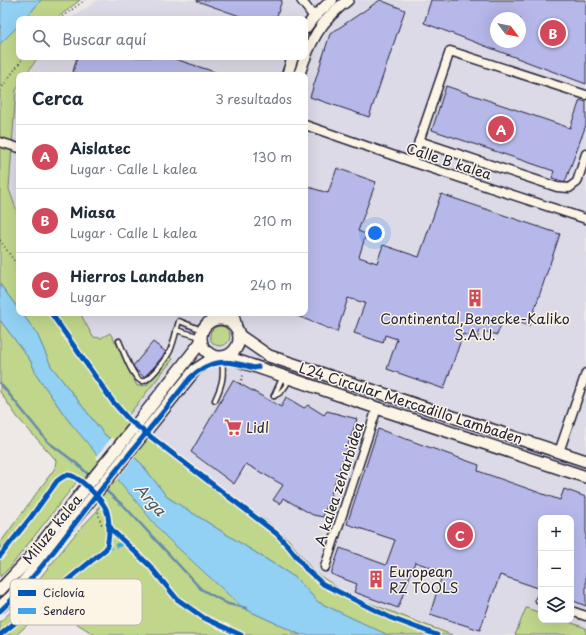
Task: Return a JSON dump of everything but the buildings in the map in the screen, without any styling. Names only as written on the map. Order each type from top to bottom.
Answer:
[{"type":"main road","points":[[212,317],[224,318],[236,325],[240,336],[238,349],[221,357],[206,352],[201,336],[212,317]]},
{"type":"main road","name":"Miluze kalea","points":[[10,579],[30,558],[83,491],[132,422],[201,336]]},
{"type":"main road","points":[[240,336],[268,356],[586,461]]},
{"type":"main road","name":"Miluze kalea","points":[[27,579],[96,501],[195,370],[221,357]]},
{"type":"main road","name":"L24 Circular Mercadillo Lambaden","points":[[221,357],[287,377],[586,477]]},
{"type":"main road","points":[[511,452],[525,449],[549,457],[559,452]]},
{"type":"main road","points":[[559,452],[565,461],[571,465],[586,470]]},
{"type":"main road","name":"Miluze kalea","points":[[0,590],[10,579]]},
{"type":"main road","name":"Miluze kalea","points":[[0,607],[10,598]]},
{"type":"street","points":[[301,0],[314,17]]},
{"type":"street","points":[[308,25],[314,17],[332,0]]},
{"type":"street","points":[[308,51],[318,29],[335,10],[348,0]]},
{"type":"street","points":[[412,162],[450,51],[586,95]]},
{"type":"street","points":[[288,72],[292,60]]},
{"type":"street","points":[[300,72],[304,60]]},
{"type":"street","name":"Calle B kalea","points":[[308,126],[412,162],[585,216]]},
{"type":"street","points":[[419,141],[557,187],[569,188],[577,182],[586,154]]},
{"type":"street","points":[[0,142],[16,147]]},
{"type":"street","points":[[234,316],[236,325]]},
{"type":"street","points":[[559,452],[586,373]]},
{"type":"street","name":"A kalea zeharbidea","points":[[325,568],[377,408]]},
{"type":"street","points":[[574,612],[586,616]]},
{"type":"lane","points":[[119,341],[135,375],[141,381],[145,381],[149,379],[168,355],[179,321],[201,336]]},
{"type":"lane","points":[[176,330],[201,336]]},
{"type":"lane","points":[[214,400],[222,384],[223,375],[221,357]]},
{"type":"path","points":[[63,16],[85,0]]},
{"type":"path","points":[[0,90],[22,60]]},
{"type":"path","points":[[0,240],[16,264]]},
{"type":"path","points":[[53,316],[113,402],[132,422]]},
{"type":"path","points":[[240,384],[245,370]]},
{"type":"path","points":[[147,434],[277,534],[289,546],[306,569],[324,584],[391,618],[437,635]]},
{"type":"path","points":[[0,556],[57,481],[68,475],[79,479]]},
{"type":"path","points":[[96,501],[105,508],[108,514],[108,524],[106,526],[100,523],[96,501]]},
{"type":"shaded area","points":[[98,0],[586,0],[586,628],[572,623],[574,623],[574,515],[538,515],[538,612],[526,608],[515,635],[445,635],[351,596],[314,572],[289,540],[268,522],[218,489],[127,417],[109,333],[101,338],[93,337],[82,316],[308,316],[308,72],[28,72],[36,60],[308,60],[308,16],[74,16]]},
{"type":"shaded area","points":[[16,90],[16,209],[9,189]]},
{"type":"green space","points":[[41,0],[80,0],[60,16],[28,16]]},
{"type":"green space","points":[[16,28],[16,60],[36,60],[28,72],[16,72],[9,189],[16,209],[16,306],[0,284],[0,44]]},
{"type":"green space","points":[[24,316],[82,316],[93,337],[101,338],[110,333],[137,386],[147,385],[170,356],[173,359],[127,417],[129,420],[190,467],[268,522],[289,540],[314,572],[351,596],[452,635],[388,635],[318,602],[296,578],[167,497],[140,462],[104,434],[51,366],[37,334]]},
{"type":"green space","points":[[0,320],[30,360],[38,377],[68,420],[243,608],[301,635],[95,635],[79,625],[142,625],[142,579],[39,579],[77,532],[98,510],[100,501],[79,479],[11,566],[0,577],[0,555],[49,492],[0,553],[0,543],[55,468],[56,460],[18,418],[0,392]]},
{"type":"green space","points":[[216,326],[224,326],[230,332],[230,340],[224,346],[216,346],[210,340],[210,332]]},
{"type":"green space","points":[[526,608],[538,612],[538,623],[572,623],[586,628],[586,635],[515,635]]},
{"type":"green space","points":[[10,613],[10,625],[27,625],[16,635],[0,635],[0,622]]},
{"type":"water","points":[[1,0],[41,0],[28,16],[16,16],[16,28],[0,44]]},
{"type":"water","name":"Arga","points":[[0,284],[16,306],[16,316],[24,316],[37,334],[51,366],[104,434],[140,462],[167,497],[296,578],[318,602],[388,635],[301,635],[243,608],[165,536],[68,420],[38,377],[30,360],[0,320]]},
{"type":"pier","points":[[112,437],[136,456],[116,481],[96,457]]},
{"type":"waterway","points":[[0,383],[48,442],[76,463],[90,476]]},
{"type":"waterway","points":[[104,489],[126,508],[201,589],[228,604],[246,608]]},
{"type":"marked path","points":[[104,550],[126,543]]},
{"type":"cycle path","points":[[53,316],[113,402],[129,420],[277,534],[306,569],[323,584],[391,618],[437,635]]},
{"type":"cycle path","points":[[31,579],[190,378],[205,367],[220,362],[236,363],[254,368],[258,367]]},
{"type":"cycle path","points":[[0,556],[57,481],[66,475],[72,476],[83,483],[104,505],[108,518],[109,529],[106,549],[69,579]]},
{"type":"cycle path","points":[[108,524],[113,531],[150,566],[177,599],[204,618],[241,635]]},
{"type":"cycle path","points":[[0,611],[10,602]]},
{"type":"cycle path","points":[[0,635],[12,625]]},
{"type":"place","name":"Miasa","points":[[553,33]]},
{"type":"place","name":"Aislatec","points":[[501,129]]},
{"type":"place","name":"Continental,Benecke-Kaliko S.A.U.","points":[[475,298]]},
{"type":"place","name":"Lidl","points":[[233,427]]},
{"type":"place","name":"Hierros Landaben","points":[[460,535]]},
{"type":"place","name":"European RZ TOOLS","points":[[376,579]]}]
